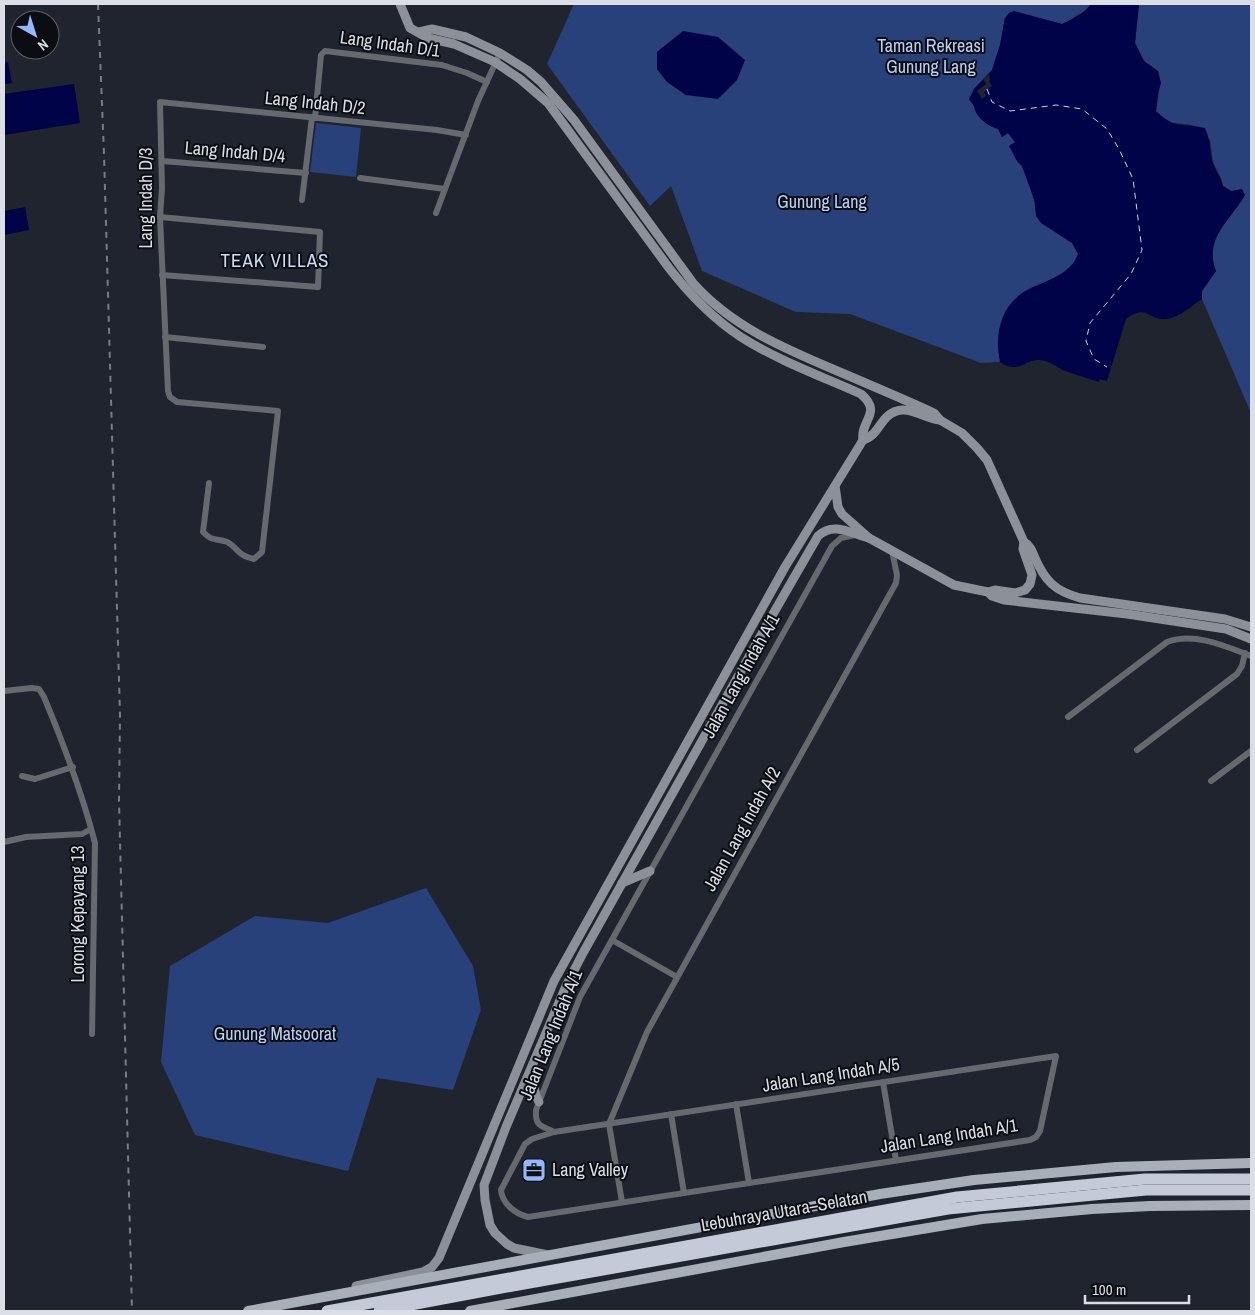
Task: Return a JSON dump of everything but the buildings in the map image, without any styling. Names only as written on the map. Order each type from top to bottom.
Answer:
[{"type":"highway","name":"Lebuhraya Utara–Selatan","points":[[327,1311],[958,1197],[1144,1179],[1251,1179]]},
{"type":"highway","name":"Lebuhraya Utara–Selatan","points":[[379,1311],[948,1209],[1146,1190],[1251,1190]]},
{"type":"main road","points":[[248,1311],[880,1194],[974,1180],[1116,1167],[1251,1163]]},
{"type":"main road","points":[[470,1311],[844,1242],[982,1220],[1092,1209],[1150,1206],[1251,1205]]},
{"type":"street","points":[[328,1297],[356,1286],[423,1272],[432,1267],[439,1258],[554,980],[785,567],[863,440],[863,432],[871,411],[869,402],[861,394],[760,348],[741,337],[704,309],[669,268],[548,103],[520,79],[495,62],[454,44],[428,38],[408,26],[400,4]]},
{"type":"street","points":[[419,32],[432,29],[455,33],[500,53],[527,70],[555,96],[574,120],[693,282],[729,316],[769,341],[934,412],[940,420],[962,433],[987,460],[1024,542],[1023,549],[1032,575],[1027,588],[1018,593],[995,590],[988,592],[954,585],[869,538],[842,514],[838,507],[835,486]]},
{"type":"street","name":"Lang Indah D/1","points":[[314,118],[321,55],[325,50],[442,65],[466,72],[487,82]]},
{"type":"street","points":[[436,213],[500,53]]},
{"type":"street","name":"Lang Indah D/2","points":[[160,102],[437,130],[466,135]]},
{"type":"street","name":"Lang Indah D/3","points":[[160,102],[162,161],[160,217],[168,392],[170,397],[177,402],[278,411],[262,552],[254,559],[244,556],[224,540],[216,541],[209,538],[203,532],[208,483]]},
{"type":"street","points":[[302,200],[314,118]]},
{"type":"street","name":"Lang Indah D/4","points":[[162,161],[306,173]]},
{"type":"street","points":[[360,178],[445,189]]},
{"type":"street","points":[[160,217],[320,232],[318,287],[162,275]]},
{"type":"street","points":[[165,337],[263,347]]},
{"type":"street","points":[[863,440],[874,434],[888,416],[899,411],[910,411],[932,420],[940,420]]},
{"type":"street","name":"Jalan Lang Indah A/1","points":[[549,1255],[514,1248],[501,1240],[490,1225],[484,1200],[484,1186],[506,1127],[566,986],[772,614],[818,536],[826,530],[839,529],[869,538]]},
{"type":"street","name":"Jalan Lang Indah A/1","points":[[554,1132],[542,1127],[537,1121],[536,1110],[580,997],[832,546],[841,538],[857,535]]},
{"type":"street","points":[[1024,542],[1029,545],[1044,576],[1054,587],[1063,593],[1090,600],[1225,619],[1251,627]]},
{"type":"street","name":"Jalan Lang Indah A/2","points":[[609,1124],[647,1032],[676,976],[896,583],[897,575],[892,551]]},
{"type":"street","points":[[988,592],[992,596],[1004,600],[1126,614],[1226,629],[1251,639]]},
{"type":"street","points":[[1068,717],[1167,642],[1176,638],[1211,641],[1248,655],[1237,674],[1137,750]]},
{"type":"street","name":"Lorong Kepayang 13","points":[[4,691],[32,688],[38,689],[44,697],[73,767],[95,843],[92,1034]]},
{"type":"street","points":[[1211,781],[1251,751]]},
{"type":"street","points":[[22,776],[34,778],[73,767]]},
{"type":"street","points":[[4,842],[26,836],[82,834],[91,829]]},
{"type":"street","points":[[622,883],[650,871]]},
{"type":"street","points":[[612,940],[676,976]]},
{"type":"street","name":"Jalan Lang Indah A/1","points":[[554,1132],[528,1141],[522,1148],[501,1190],[504,1199],[512,1210],[528,1216],[1030,1140],[1036,1137],[1040,1131],[1056,1056]]},
{"type":"street","name":"Jalan Lang Indah A/5","points":[[554,1132],[1056,1056]]},
{"type":"street","points":[[530,1072],[533,1078],[535,1095],[539,1102]]},
{"type":"street","points":[[883,1082],[896,1160]]},
{"type":"street","points":[[736,1104],[749,1183]]},
{"type":"street","points":[[671,1114],[684,1193]]},
{"type":"street","points":[[609,1124],[622,1202]]},
{"type":"green space","name":"Gunung Lang","points":[[574,4],[1091,4],[1083,13],[1062,24],[1051,21],[1005,18],[1000,45],[992,70],[974,89],[969,98],[975,104],[976,112],[981,118],[989,125],[998,129],[1002,137],[1008,133],[1015,142],[1017,161],[1028,179],[1033,194],[1036,216],[1072,243],[1078,254],[1075,262],[1068,270],[1028,290],[999,330],[1000,362],[981,363],[850,314],[796,312],[702,271],[671,186],[650,206],[547,64]]},
{"type":"green space","points":[[1139,4],[1251,4],[1251,413],[1202,299],[1202,291],[1216,271],[1213,253],[1217,235],[1226,219],[1239,205],[1231,191],[1223,186],[1213,162],[1210,140],[1196,127],[1169,122],[1156,111],[1160,86],[1158,71],[1144,61],[1135,43]]},
{"type":"green space","points":[[316,123],[361,128],[356,177],[310,172]]},
{"type":"green space","name":"Gunung Matsoorat","points":[[426,888],[473,966],[481,1010],[453,1090],[377,1078],[348,1171],[195,1135],[161,1062],[170,966],[255,916],[328,923]]},
{"type":"shaded area","points":[[1091,4],[1139,4],[1135,43],[1144,61],[1158,71],[1161,83],[1156,111],[1173,123],[1205,128],[1213,163],[1223,186],[1231,191],[1242,189],[1245,195],[1220,230],[1216,239],[1213,249],[1213,260],[1216,271],[1202,291],[1202,299],[1172,318],[1156,318],[1144,312],[1133,314],[1126,319],[1107,381],[1100,379],[1099,382],[1065,371],[1040,360],[1034,360],[1017,367],[1007,366],[1000,362],[998,351],[999,330],[1006,311],[1012,302],[1029,289],[1051,280],[1064,272],[1070,267],[1078,254],[1072,243],[1041,223],[1036,216],[1035,202],[1022,166],[1009,146],[1015,142],[1008,133],[1002,137],[998,129],[981,119],[969,100],[974,89],[992,70],[1000,45],[1005,18],[1009,13],[1014,11],[1062,24],[1082,13]]},
{"type":"shaded area","points":[[683,31],[718,37],[745,60],[737,80],[718,99],[686,95],[667,82],[657,69],[657,52]]},
{"type":"shaded area","points":[[8,62],[12,83],[4,84],[4,63]]},
{"type":"shaded area","points":[[74,84],[80,123],[4,135],[4,94]]},
{"type":"shaded area","points":[[25,207],[29,230],[4,235],[4,211]]},
{"type":"pier","points":[[989,74],[989,81],[992,86],[984,92],[986,96],[982,99],[977,91],[986,84],[983,79]]},
{"type":"ferry route","points":[[987,89],[992,102],[1010,111],[1056,105],[1082,109],[1107,129],[1133,179],[1142,250],[1131,274],[1090,323],[1086,341],[1094,359],[1107,367]]},
{"type":"railway","points":[[98,4],[120,715],[119,801],[132,1311]]},
{"type":"place","name":"Lang Valley","points":[[534,1170]]},
{"type":"district","name":"TEAK VILLAS","points":[[275,260]]},
{"type":"park label","name":"Taman Rekreasi Gunung Lang","points":[[931,56]]}]
